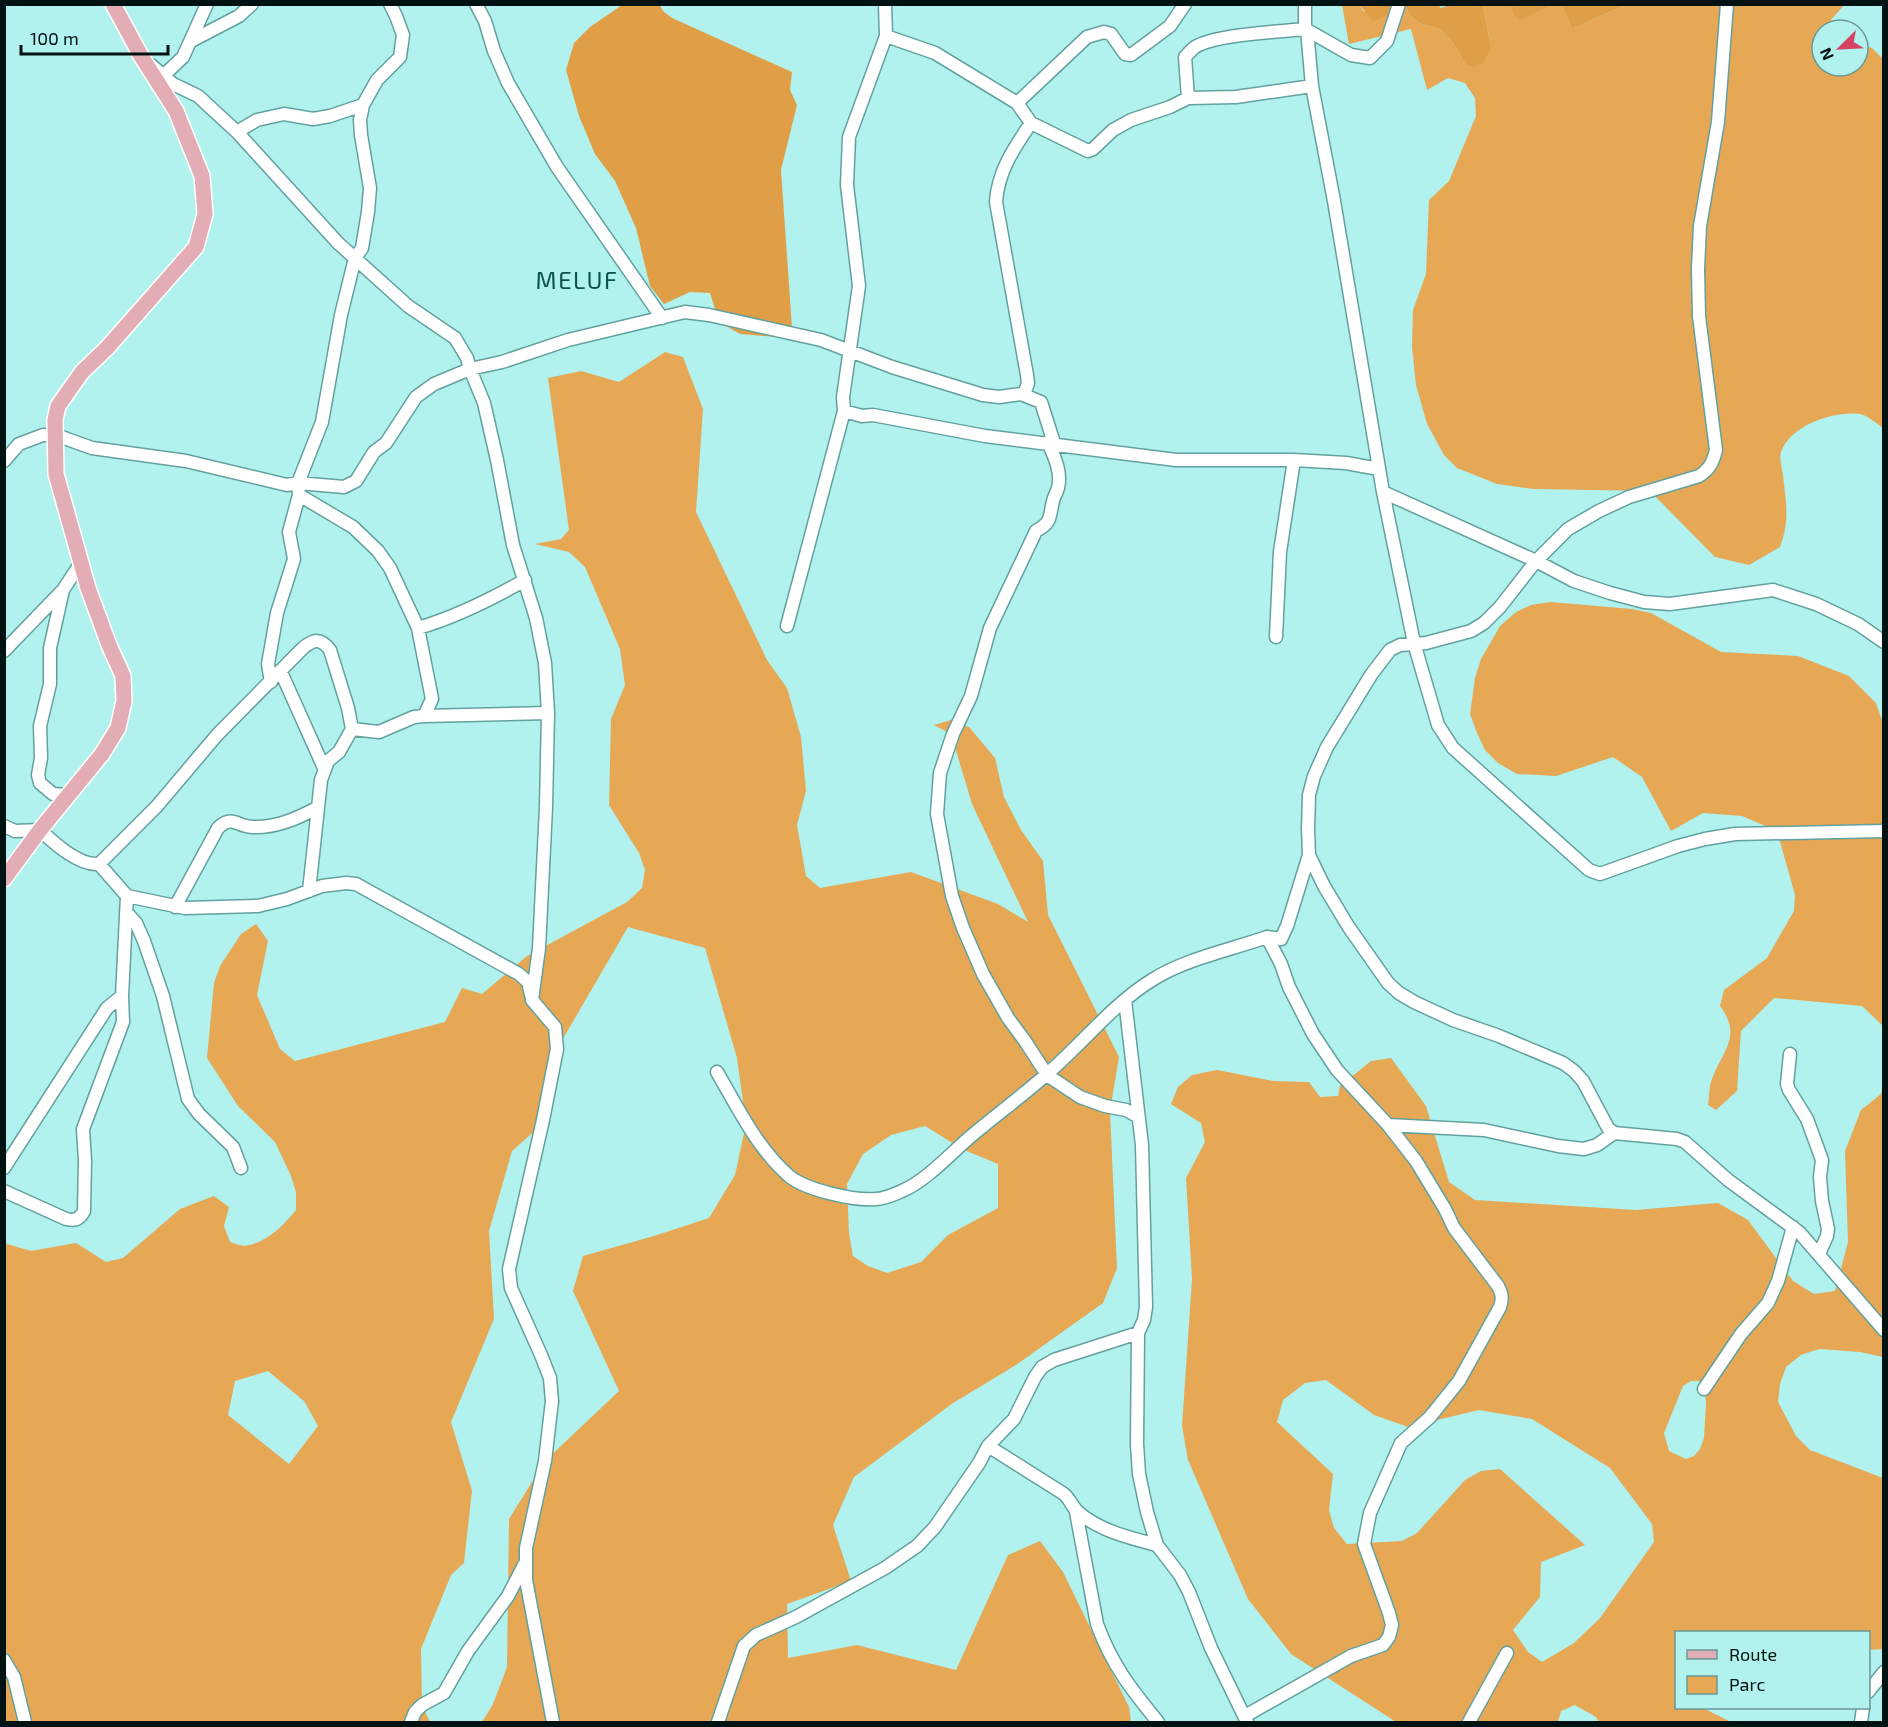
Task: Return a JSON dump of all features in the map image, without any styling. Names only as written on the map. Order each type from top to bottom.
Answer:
[{"type":"main road","points":[[4,879],[40,830],[102,754],[118,728],[124,700],[123,676],[109,645],[80,564],[56,474],[55,420],[58,406],[82,372],[107,348],[196,247],[206,214],[202,176],[176,111],[141,56],[114,4]]},
{"type":"street","points":[[163,76],[183,57],[207,4]]},
{"type":"street","points":[[191,42],[239,16],[252,4]]},
{"type":"street","points":[[271,682],[268,664],[277,613],[294,559],[289,532],[299,489],[322,422],[341,315],[355,258],[362,248],[370,195],[361,135],[363,105],[377,80],[400,57],[403,35],[390,4]]},
{"type":"street","points":[[476,4],[485,21],[494,51],[508,83],[551,158],[662,318]]},
{"type":"street","points":[[787,626],[844,411],[843,397],[859,286],[848,185],[849,137],[886,36],[885,4]]},
{"type":"street","points":[[1017,103],[1087,37],[1104,32],[1111,34],[1125,54],[1131,55],[1170,27],[1185,4]]},
{"type":"street","points":[[1305,4],[1312,86],[1334,201],[1383,492],[1414,643],[1438,725],[1453,748],[1588,870],[1600,874],[1678,846],[1736,834],[1884,831]]},
{"type":"street","points":[[1188,98],[1185,57],[1194,48],[1215,41],[1245,36],[1306,30],[1351,55],[1370,58],[1387,41],[1399,4]]},
{"type":"street","points":[[717,1072],[757,1139],[790,1176],[808,1187],[856,1198],[877,1200],[903,1191],[918,1181],[993,1117],[1047,1075],[1125,1000],[1151,981],[1172,970],[1267,937],[1281,939],[1309,855],[1309,795],[1314,776],[1327,747],[1371,675],[1390,650],[1400,645],[1426,644],[1461,635],[1484,623],[1500,607],[1536,561],[1568,529],[1629,497],[1699,476],[1708,470],[1713,462],[1716,450],[1699,316],[1698,269],[1700,226],[1718,122],[1727,4]]},
{"type":"street","points":[[886,36],[935,53],[1017,103],[1031,123],[1088,151],[1113,130],[1131,120],[1170,107],[1188,98],[1236,97],[1312,86]]},
{"type":"street","points":[[141,56],[173,84],[198,96],[237,132],[338,243],[408,306],[454,338],[467,358],[484,403],[513,545],[536,618],[545,663],[548,713],[546,807],[539,948],[532,1000]]},
{"type":"street","points":[[237,132],[257,120],[284,114],[313,118],[330,116],[363,105]]},
{"type":"street","points":[[1024,394],[1028,383],[1027,375],[996,202],[996,190],[1005,164],[1031,123]]},
{"type":"street","points":[[299,489],[344,487],[356,481],[374,452],[386,443],[416,398],[434,384],[470,369],[502,362],[568,340],[685,312],[821,339],[892,367],[983,395],[999,397],[1024,394],[1041,402],[1059,474],[1059,486],[1053,499],[1051,517],[1045,526],[1036,531],[990,628],[971,696],[953,734],[940,773],[937,814],[952,896],[963,928],[1008,1018],[1047,1075],[1080,1097],[1126,1110],[1137,1116]]},
{"type":"street","points":[[844,411],[985,436],[1176,460],[1294,460],[1346,463],[1379,469]]},
{"type":"street","points":[[4,461],[19,444],[43,435],[56,435],[92,448],[186,461],[299,489],[353,527],[378,551],[406,599],[418,628],[432,699],[424,716]]},
{"type":"street","points":[[1276,637],[1280,552],[1294,460]]},
{"type":"street","points":[[1383,492],[1536,561],[1574,581],[1644,602],[1670,604],[1773,590],[1816,604],[1858,624],[1884,642]]},
{"type":"street","points":[[4,651],[63,590],[80,564]]},
{"type":"street","points":[[418,628],[451,618],[525,580]]},
{"type":"street","points":[[63,590],[50,648],[50,684],[40,726],[41,758],[38,775],[40,783],[47,790],[53,794],[68,795]]},
{"type":"street","points":[[99,864],[157,806],[217,735],[310,642],[318,640],[325,643],[330,650],[352,729],[339,752],[328,761],[324,768],[317,808],[309,891]]},
{"type":"street","points":[[281,672],[324,768]]},
{"type":"street","points":[[352,729],[379,732],[414,717],[424,716],[548,713]]},
{"type":"street","points":[[175,907],[218,828],[224,822],[232,820],[255,828],[288,822],[317,808]]},
{"type":"street","points":[[4,826],[15,831],[40,830],[61,848],[89,863],[99,864],[127,896],[175,907],[258,906],[322,886],[346,883],[356,885],[519,974],[528,982],[532,1000],[555,1028],[557,1049],[509,1269],[511,1288],[542,1355],[550,1378],[552,1401],[545,1461],[524,1564],[525,1580],[553,1722]]},
{"type":"street","points":[[1309,855],[1348,926],[1388,983],[1400,993],[1453,1020],[1499,1036],[1569,1067],[1583,1081],[1608,1128],[1614,1133],[1677,1139],[1685,1142],[1728,1180],[1793,1227],[1884,1330]]},
{"type":"street","points":[[4,1191],[66,1220],[75,1221],[84,1211],[83,1129],[123,1022],[122,996],[127,896]]},
{"type":"street","points":[[126,912],[136,923],[144,941],[163,996],[188,1099],[199,1114],[233,1147],[241,1168]]},
{"type":"street","points":[[1125,1000],[1142,1144],[1146,1307],[1144,1320],[1138,1333],[1139,1474],[1157,1545],[1180,1575],[1189,1592],[1211,1648],[1246,1719],[1351,1656],[1383,1645],[1389,1637],[1392,1625],[1389,1613],[1364,1544],[1370,1513],[1401,1443],[1430,1417],[1459,1381],[1502,1300],[1498,1286],[1460,1237],[1416,1161],[1388,1125],[1337,1070],[1313,1034],[1267,937]]},
{"type":"street","points":[[4,1168],[107,1008],[122,996]]},
{"type":"street","points":[[1790,1054],[1787,1084],[1807,1119],[1822,1160],[1820,1177],[1827,1236],[1819,1254]]},
{"type":"street","points":[[1388,1125],[1484,1130],[1558,1146],[1584,1149],[1598,1145],[1614,1133]]},
{"type":"street","points":[[1704,1389],[1741,1334],[1768,1303],[1782,1270],[1793,1227]]},
{"type":"street","points":[[718,1722],[744,1646],[756,1635],[796,1617],[885,1568],[917,1546],[935,1527],[980,1463],[988,1446],[1014,1419],[1042,1367],[1054,1360],[1138,1333]]},
{"type":"street","points":[[988,1446],[1069,1498],[1077,1512],[1097,1624],[1103,1641],[1122,1677],[1158,1722]]},
{"type":"street","points":[[1077,1512],[1121,1536],[1157,1545]]},
{"type":"street","points":[[411,1722],[422,1705],[444,1693],[468,1651],[508,1596],[524,1564]]},
{"type":"street","points":[[1469,1722],[1507,1653]]},
{"type":"street","points":[[4,1660],[14,1677],[25,1722]]},
{"type":"street","points":[[1870,1691],[1884,1672]]},
{"type":"green space","points":[[1342,5],[1360,5],[1363,11],[1388,16],[1392,5],[1405,5],[1415,20],[1437,28],[1443,33],[1454,45],[1465,64],[1491,48],[1483,5],[1510,5],[1513,14],[1562,5],[1572,29],[1625,5],[1844,5],[1833,18],[1810,18],[1810,78],[1870,78],[1870,47],[1883,59],[1883,428],[1860,414],[1838,415],[1803,427],[1786,442],[1780,454],[1786,511],[1785,528],[1780,547],[1749,565],[1715,557],[1650,491],[1534,489],[1497,484],[1457,468],[1444,455],[1427,424],[1416,385],[1412,347],[1413,310],[1426,274],[1429,200],[1449,181],[1476,116],[1475,98],[1465,83],[1448,78],[1427,90],[1411,29],[1349,44]]},
{"type":"green space","points":[[665,352],[683,357],[703,409],[696,512],[767,660],[787,688],[801,737],[806,791],[797,825],[806,876],[820,888],[911,872],[998,904],[1028,922],[972,804],[951,734],[934,725],[951,720],[969,727],[995,758],[1004,797],[1021,830],[1043,861],[1048,915],[1119,1057],[1110,1111],[1117,1268],[1103,1303],[1016,1365],[953,1403],[854,1477],[833,1525],[851,1581],[787,1604],[788,1658],[857,1645],[956,1670],[1008,1555],[1040,1541],[1063,1572],[1129,1707],[1131,1722],[482,1722],[493,1704],[507,1667],[509,1519],[545,1461],[619,1391],[573,1291],[583,1256],[709,1218],[735,1175],[746,1124],[737,1058],[705,948],[628,927],[557,1049],[538,1128],[512,1151],[489,1231],[494,1319],[451,1422],[472,1491],[464,1563],[451,1575],[421,1649],[422,1705],[430,1722],[5,1722],[4,1243],[31,1251],[76,1243],[106,1262],[123,1258],[180,1209],[214,1196],[229,1207],[224,1226],[230,1242],[247,1246],[269,1236],[281,1227],[296,1210],[296,1192],[275,1142],[238,1106],[207,1058],[214,983],[220,966],[241,934],[256,924],[268,941],[257,995],[280,1049],[295,1061],[445,1022],[462,988],[482,994],[527,956],[627,902],[642,888],[645,870],[639,853],[609,805],[611,719],[625,685],[620,649],[585,567],[569,552],[535,544],[561,539],[569,530],[548,378],[581,371],[619,382]],"holes":[[[925,1126],[962,1149],[998,1164],[998,1208],[948,1235],[921,1262],[887,1273],[868,1266],[853,1256],[849,1234],[847,1184],[863,1154],[891,1135]],[[268,1371],[304,1401],[318,1426],[289,1464],[228,1415],[235,1381]]]},
{"type":"green space","points":[[1550,602],[1632,609],[1651,613],[1721,652],[1798,656],[1849,676],[1876,703],[1883,723],[1883,1026],[1862,1006],[1774,998],[1741,1031],[1737,1091],[1716,1110],[1708,1105],[1710,1086],[1730,1037],[1727,1018],[1720,1006],[1724,990],[1767,958],[1794,911],[1795,895],[1777,831],[1742,816],[1703,813],[1671,831],[1642,777],[1613,757],[1556,776],[1517,774],[1498,763],[1485,750],[1470,714],[1475,678],[1481,659],[1500,626],[1516,612],[1531,605]]},
{"type":"green space","points":[[1391,1058],[1426,1106],[1449,1182],[1475,1200],[1636,1210],[1718,1203],[1748,1220],[1793,1281],[1814,1294],[1835,1291],[1848,1242],[1845,1151],[1861,1110],[1881,1094],[1883,1086],[1883,1357],[1860,1352],[1819,1349],[1801,1355],[1786,1367],[1780,1384],[1778,1402],[1796,1436],[1810,1450],[1883,1478],[1883,1649],[1870,1650],[1870,1631],[1675,1631],[1675,1709],[1705,1709],[1731,1722],[1599,1722],[1596,1717],[1575,1705],[1561,1711],[1558,1722],[1396,1722],[1291,1654],[1248,1599],[1188,1460],[1182,1426],[1192,1279],[1186,1178],[1205,1142],[1201,1123],[1171,1104],[1178,1087],[1192,1075],[1217,1070],[1273,1081],[1309,1082],[1320,1097],[1338,1096],[1340,1086],[1371,1061]],"holes":[[[1326,1380],[1374,1415],[1408,1427],[1479,1410],[1532,1419],[1610,1468],[1652,1524],[1654,1542],[1600,1618],[1574,1643],[1542,1662],[1528,1652],[1513,1630],[1540,1597],[1541,1562],[1585,1545],[1500,1469],[1481,1471],[1465,1480],[1417,1533],[1402,1541],[1347,1544],[1334,1528],[1329,1510],[1333,1474],[1277,1422],[1283,1400],[1305,1383]],[[1691,1381],[1699,1381],[1704,1389],[1706,1402],[1704,1438],[1700,1449],[1694,1456],[1686,1459],[1669,1451],[1664,1433],[1683,1386]]]},
{"type":"shaded area","points":[[659,4],[663,11],[672,18],[792,72],[790,90],[797,105],[781,170],[793,342],[788,338],[740,334],[719,322],[710,293],[690,292],[664,304],[650,286],[636,228],[615,181],[595,154],[579,116],[566,70],[574,43],[590,27],[622,5]]},
{"type":"shaded area","points":[[1510,4],[1551,5],[1520,20],[1513,14]]},
{"type":"shaded area","points":[[1360,5],[1392,5],[1388,16],[1372,21]]},
{"type":"shaded area","points":[[1405,5],[1438,5],[1441,8],[1450,5],[1483,5],[1491,48],[1483,63],[1473,67],[1465,64],[1454,45],[1443,33],[1437,28],[1415,20]]},
{"type":"shaded area","points":[[1562,5],[1625,5],[1572,29]]},
{"type":"district","name":"MELUF","points":[[577,281]]}]
